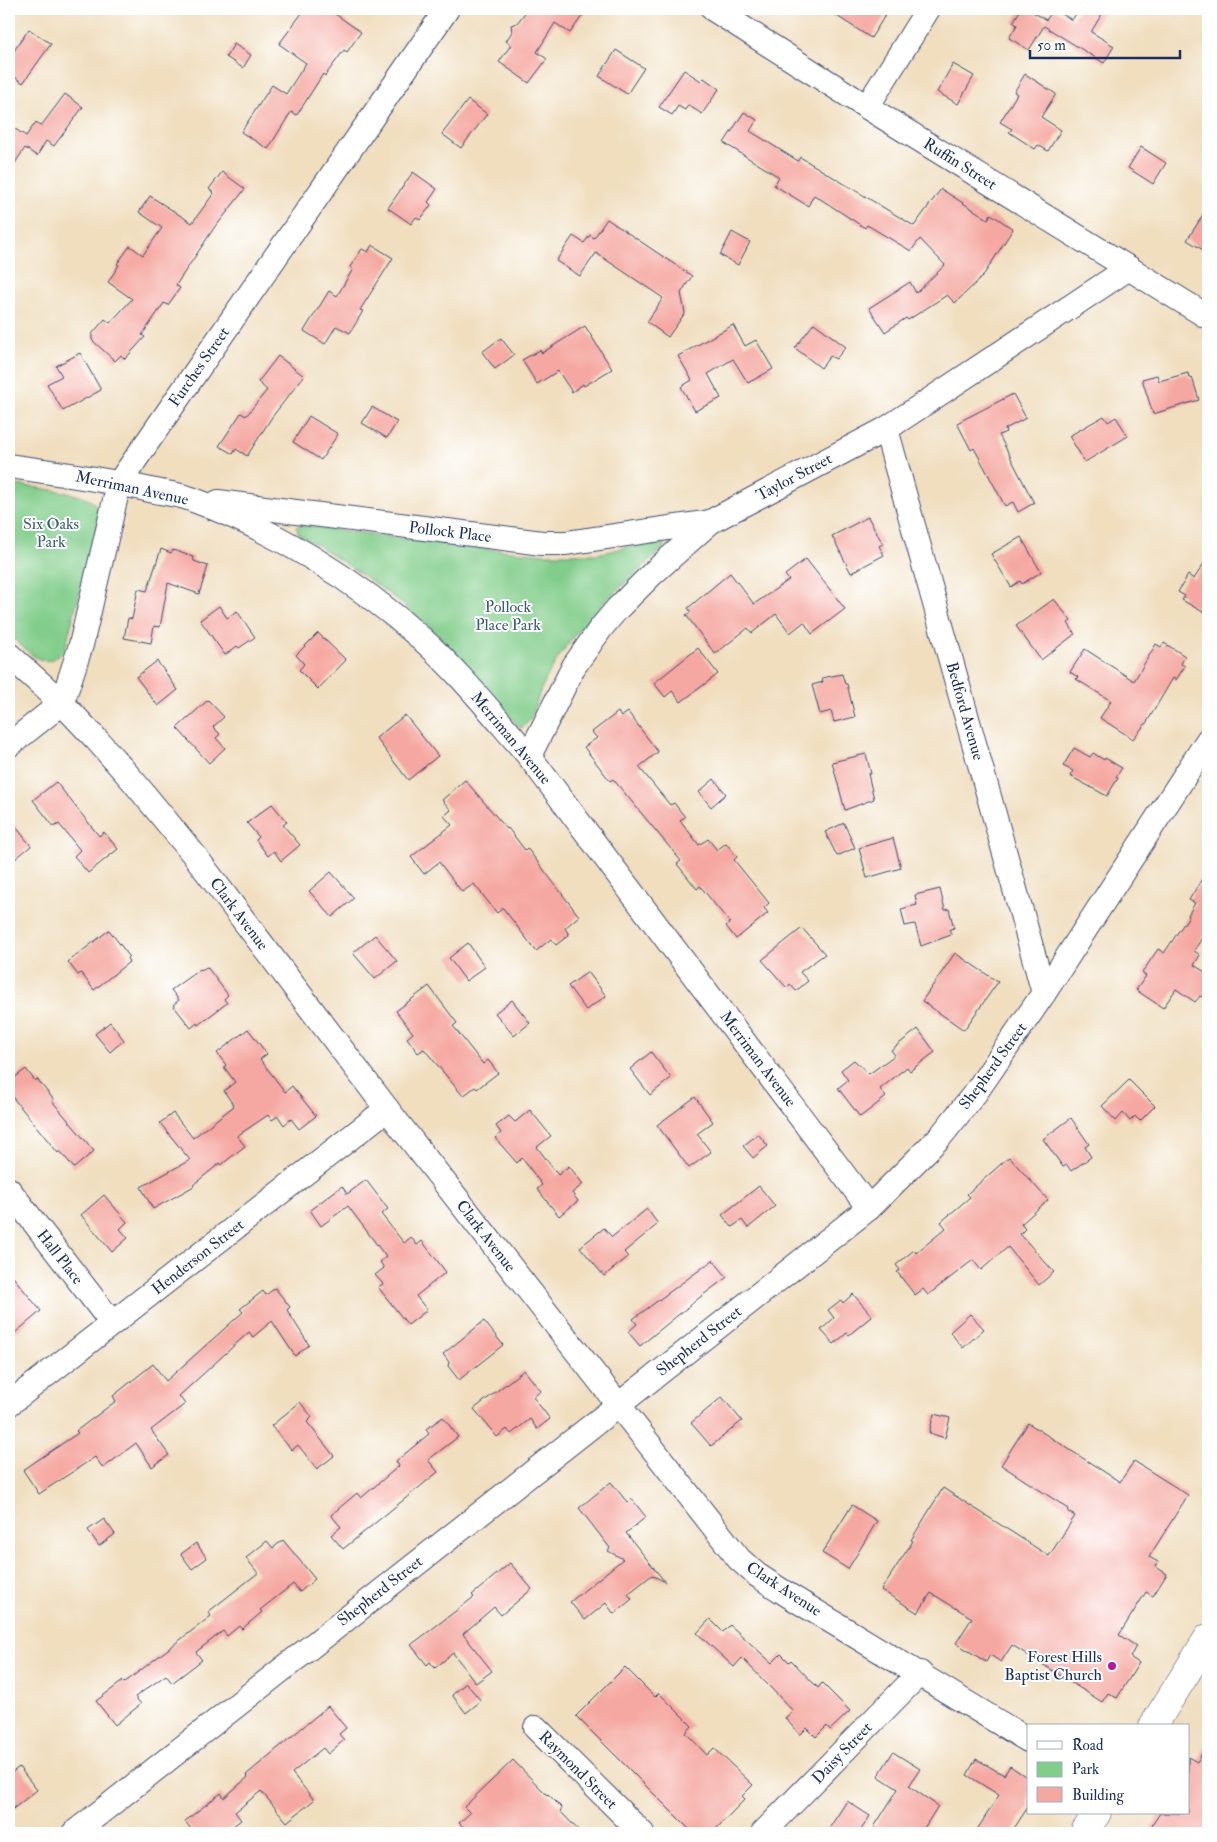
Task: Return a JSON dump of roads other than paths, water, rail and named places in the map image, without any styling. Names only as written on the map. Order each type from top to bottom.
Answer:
[{"type":"main road","points":[[1154,1724],[1208,1638]]},
{"type":"main road","points":[[1084,1833],[1096,1814]]},
{"type":"street","name":"Furches Street","points":[[62,703],[81,645],[119,482],[447,9]]},
{"type":"street","name":"Ruffin Street","points":[[713,9],[867,107],[1208,318]]},
{"type":"street","points":[[867,107],[928,9]]},
{"type":"street","name":"Taylor Street","points":[[529,756],[574,666],[601,628],[652,574],[710,522],[886,430],[1129,268]]},
{"type":"street","name":"Bedford Avenue","points":[[886,430],[1044,993]]},
{"type":"street","name":"Merriman Avenue","points":[[9,466],[119,482],[190,498],[255,527],[325,566],[388,611],[422,640],[448,665],[529,756],[869,1208]]},
{"type":"street","name":"Pollock Place","points":[[190,498],[542,543],[566,543],[710,522]]},
{"type":"street","name":"Clark Avenue","points":[[9,655],[62,703],[134,782],[195,856],[387,1109],[739,1560],[780,1590],[1027,1739]]},
{"type":"street","points":[[9,745],[62,703]]},
{"type":"street","name":"Shepherd Street","points":[[74,1833],[869,1208],[917,1161],[976,1092],[1044,993],[1208,740]]},
{"type":"street","name":"Henderson Street","points":[[9,1404],[387,1109]]},
{"type":"street","name":"Hall Place","points":[[9,1190],[112,1324]]},
{"type":"street","name":"Daisy Street","points":[[763,1833],[920,1673]]},
{"type":"street","name":"Raymond Street","points":[[536,1728],[642,1833]]},
{"type":"place","name":"Forest Hills Baptist Church","points":[[1112,1666]]},
{"type":"park label","name":"Six Oaks Park","points":[[51,533]]},
{"type":"park label","name":"Pollock Place Park","points":[[508,616]]}]
